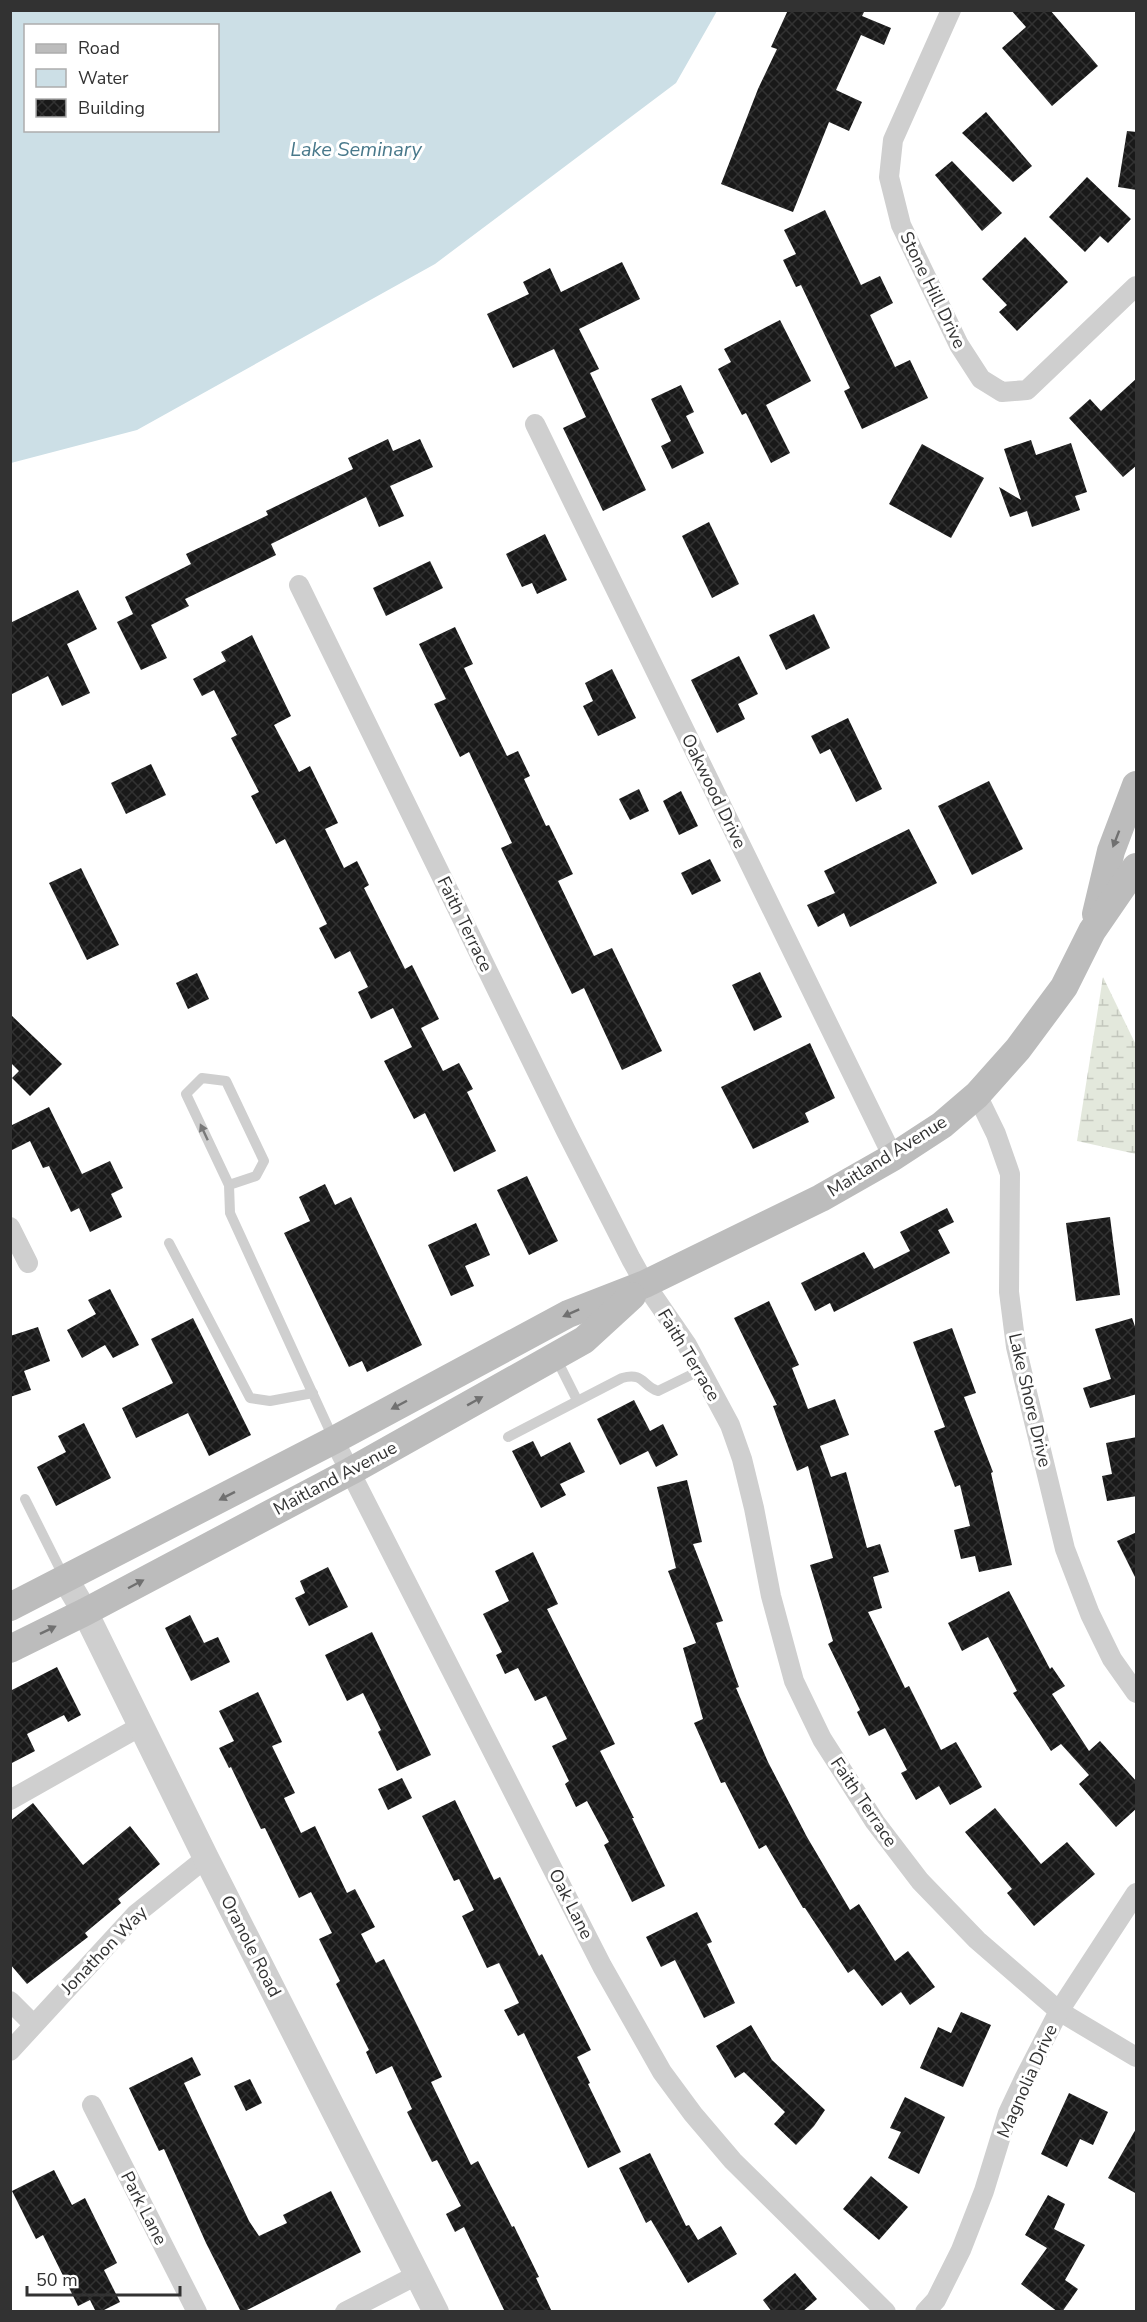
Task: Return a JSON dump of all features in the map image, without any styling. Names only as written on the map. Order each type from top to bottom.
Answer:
[{"type":"main road","name":"Maitland Avenue","points":[[1092,931],[1111,851],[1137,785]]},
{"type":"main road","name":"Maitland Avenue","points":[[10,1607],[334,1440],[568,1314],[645,1284],[821,1198],[942,1125],[977,1095],[1018,1049],[1064,987],[1092,931],[1137,867]]},
{"type":"main road","name":"Maitland Avenue","points":[[10,1648],[85,1612],[351,1471],[584,1340],[645,1284]]},
{"type":"street","name":"Stone Hill Drive","points":[[951,10],[893,140],[888,177],[901,225],[959,345],[981,379],[1002,392],[1026,390],[1137,286]]},
{"type":"street","name":"Oakwood Drive","points":[[535,424],[892,1157]]},
{"type":"street","name":"Faith Terrace","points":[[299,585],[566,1131],[645,1284],[687,1345],[730,1425],[742,1459],[771,1596],[794,1682],[822,1739],[874,1822],[920,1881],[977,1940],[1059,2011],[1137,2057]]},
{"type":"street","name":"Lake Shore Drive","points":[[977,1095],[996,1134],[1010,1174],[1009,1292],[1015,1336],[1065,1549],[1094,1623],[1112,1659],[1137,1693]]},
{"type":"street","points":[[10,1227],[28,1263]]},
{"type":"street","name":"Oak Lane","points":[[334,1440],[602,1966],[662,2072],[693,2114],[733,2161],[886,2312]]},
{"type":"street","name":"Oranole Road","points":[[66,1580],[85,1612],[206,1858],[436,2312]]},
{"type":"street","points":[[10,1800],[141,1725]]},
{"type":"street","name":"Jonathon Way","points":[[10,2051],[136,1914],[206,1858]]},
{"type":"street","name":"Magnolia Drive","points":[[925,2312],[936,2300],[962,2250],[1008,2114],[1059,2011],[1137,1893]]},
{"type":"street","points":[[10,2001],[33,2024]]},
{"type":"street","name":"Park Lane","points":[[92,2105],[196,2312]]},
{"type":"street","points":[[345,2312],[417,2275]]},
{"type":"lane","points":[[229,1185],[256,1176],[264,1161],[226,1081],[202,1078],[186,1094],[229,1185],[230,1213],[334,1440]]},
{"type":"lane","points":[[169,1243],[249,1398],[270,1401],[313,1393]]},
{"type":"lane","points":[[555,1356],[577,1400]]},
{"type":"lane","points":[[508,1437],[577,1400],[628,1377],[645,1380],[654,1391],[658,1391],[701,1370]]},
{"type":"lane","points":[[25,1499],[66,1580]]},
{"type":"green space","points":[[1103,977],[1136,1045],[1136,1154],[1077,1141]]},
{"type":"water","name":"Lake Seminary","points":[[11,10],[717,10],[676,83],[435,264],[137,430],[11,463]]},
{"type":"building","points":[[788,10],[865,10],[862,16],[891,28],[884,45],[861,35],[836,90],[862,102],[849,131],[829,122],[793,212],[721,184],[758,89],[777,49],[771,47]]},
{"type":"building","points":[[1011,10],[1050,10],[1098,66],[1052,106],[1002,48],[1026,27]]},
{"type":"building","points":[[986,112],[1032,166],[1013,182],[962,133]]},
{"type":"building","points":[[1127,131],[1137,132],[1137,190],[1118,187]]},
{"type":"building","points":[[952,161],[1002,213],[982,231],[935,175]]},
{"type":"building","points":[[1087,177],[1131,219],[1108,243],[1100,236],[1085,252],[1049,217]]},
{"type":"building","points":[[825,210],[861,285],[880,276],[893,303],[870,315],[895,367],[910,360],[928,398],[862,429],[844,391],[850,388],[801,285],[796,287],[783,260],[796,254],[784,230]]},
{"type":"building","points":[[1025,237],[1068,282],[1017,331],[999,312],[1007,305],[982,279]]},
{"type":"building","points":[[622,262],[640,299],[579,329],[599,369],[590,373],[646,490],[603,511],[563,428],[586,417],[554,349],[513,368],[487,314],[529,294],[523,282],[550,268],[561,292]]},
{"type":"building","points":[[780,320],[811,381],[766,405],[790,453],[771,463],[746,413],[742,415],[718,369],[731,362],[724,349]]},
{"type":"building","points":[[1137,378],[1137,465],[1123,477],[1069,418],[1090,399],[1101,411]]},
{"type":"building","points":[[681,385],[694,412],[686,416],[704,453],[672,469],[661,446],[671,441],[651,399]]},
{"type":"building","points":[[388,439],[393,451],[420,439],[433,467],[390,486],[404,516],[379,527],[366,497],[271,544],[276,555],[185,599],[189,606],[151,625],[167,658],[141,670],[117,622],[133,614],[125,597],[191,564],[186,554],[268,515],[266,511],[353,469],[348,458]]},
{"type":"building","points":[[1031,440],[1036,455],[1071,443],[1087,492],[1075,496],[1080,510],[1032,527],[1027,511],[1010,517],[999,487],[1021,500],[1004,449]]},
{"type":"building","points":[[922,444],[984,478],[951,538],[889,504]]},
{"type":"building","points":[[709,522],[739,584],[712,598],[682,536]]},
{"type":"building","points":[[545,534],[567,580],[537,594],[532,583],[522,587],[506,554]]},
{"type":"building","points":[[430,561],[443,588],[386,616],[373,588]]},
{"type":"building","points":[[78,590],[97,629],[67,644],[90,693],[62,706],[48,676],[10,695],[10,623]]},
{"type":"building","points":[[814,614],[830,648],[786,670],[769,635]]},
{"type":"building","points":[[455,627],[473,664],[464,668],[507,756],[518,751],[530,776],[524,779],[546,826],[549,825],[573,874],[558,881],[594,956],[612,948],[662,1051],[622,1070],[584,988],[572,994],[501,848],[512,843],[469,752],[460,757],[434,704],[446,699],[419,644]]},
{"type":"building","points":[[252,635],[291,716],[274,725],[299,772],[310,766],[338,823],[325,829],[344,868],[357,861],[369,885],[364,888],[405,969],[412,965],[439,1019],[421,1028],[443,1071],[459,1063],[473,1089],[467,1092],[496,1151],[454,1172],[425,1113],[414,1119],[384,1061],[412,1047],[393,1008],[371,1019],[358,992],[368,987],[350,951],[335,959],[319,928],[327,924],[285,839],[276,844],[251,796],[259,792],[231,738],[237,735],[214,690],[202,696],[193,679],[226,661],[221,652]]},
{"type":"building","points":[[739,656],[758,694],[738,704],[745,719],[717,733],[691,680]]},
{"type":"building","points":[[612,669],[636,718],[598,736],[583,706],[593,701],[585,683]]},
{"type":"building","points":[[848,718],[882,789],[856,802],[830,749],[820,754],[811,736]]},
{"type":"building","points":[[151,764],[166,795],[126,814],[111,783]]},
{"type":"building","points":[[989,781],[1023,849],[972,875],[938,806]]},
{"type":"building","points":[[639,789],[649,811],[630,820],[619,799]]},
{"type":"building","points":[[681,791],[698,826],[679,835],[663,801]]},
{"type":"building","points":[[909,829],[937,883],[850,927],[844,913],[818,927],[807,905],[835,893],[824,871]]},
{"type":"building","points":[[710,859],[721,881],[692,895],[681,873]]},
{"type":"building","points":[[81,868],[119,945],[87,960],[49,883]]},
{"type":"building","points":[[760,972],[782,1017],[754,1031],[732,985]]},
{"type":"building","points":[[197,973],[209,999],[188,1009],[176,983]]},
{"type":"building","points":[[10,1014],[62,1064],[30,1096],[12,1078],[19,1071],[10,1062]]},
{"type":"building","points":[[810,1043],[835,1098],[805,1113],[809,1122],[753,1149],[721,1087]]},
{"type":"building","points":[[49,1107],[82,1174],[110,1161],[123,1188],[111,1194],[122,1217],[90,1232],[79,1208],[71,1212],[49,1166],[43,1168],[30,1141],[10,1151],[10,1126]]},
{"type":"building","points":[[527,1176],[558,1241],[529,1255],[497,1190]]},
{"type":"building","points":[[325,1184],[335,1205],[351,1197],[422,1345],[367,1372],[362,1361],[349,1367],[284,1233],[310,1221],[299,1197]]},
{"type":"building","points":[[947,1208],[954,1222],[938,1230],[950,1253],[834,1312],[830,1303],[815,1311],[801,1283],[864,1252],[874,1269],[910,1251],[900,1232]]},
{"type":"building","points":[[1110,1217],[1120,1295],[1076,1301],[1066,1223]]},
{"type":"building","points":[[476,1223],[490,1255],[465,1266],[474,1286],[451,1296],[428,1245]]},
{"type":"building","points":[[110,1289],[139,1345],[113,1358],[105,1345],[82,1358],[67,1330],[96,1314],[88,1300]]},
{"type":"building","points":[[769,1301],[799,1365],[792,1368],[808,1409],[835,1399],[849,1435],[820,1446],[831,1477],[846,1472],[867,1548],[880,1544],[889,1572],[873,1577],[882,1608],[868,1612],[905,1688],[909,1686],[941,1750],[956,1742],[982,1787],[950,1805],[939,1786],[916,1800],[901,1773],[907,1770],[885,1728],[869,1736],[857,1712],[860,1710],[828,1644],[833,1641],[810,1565],[833,1558],[808,1466],[797,1471],[773,1406],[777,1405],[734,1318]]},
{"type":"building","points":[[193,1318],[251,1435],[209,1456],[188,1413],[136,1438],[122,1408],[173,1383],[151,1339]]},
{"type":"building","points":[[1132,1318],[1137,1332],[1137,1394],[1090,1408],[1083,1388],[1111,1379],[1095,1329]]},
{"type":"building","points":[[38,1327],[50,1361],[24,1371],[31,1390],[10,1397],[10,1336]]},
{"type":"building","points":[[952,1328],[976,1393],[964,1397],[993,1472],[991,1473],[1012,1565],[979,1572],[975,1556],[961,1559],[954,1530],[970,1526],[960,1485],[955,1487],[934,1431],[945,1427],[913,1342]]},
{"type":"building","points":[[634,1400],[650,1431],[663,1424],[678,1455],[656,1467],[648,1451],[620,1465],[597,1419]]},
{"type":"building","points":[[84,1423],[111,1478],[56,1506],[37,1467],[66,1452],[58,1436]]},
{"type":"building","points":[[1137,1437],[1137,1496],[1107,1501],[1102,1476],[1112,1474],[1106,1443]]},
{"type":"building","points":[[533,1441],[541,1457],[570,1442],[585,1472],[560,1484],[566,1495],[541,1508],[512,1451]]},
{"type":"building","points":[[687,1480],[702,1542],[693,1544],[723,1621],[716,1623],[739,1687],[736,1688],[768,1762],[807,1837],[850,1910],[859,1904],[895,1961],[908,1951],[935,1987],[910,2005],[901,1992],[882,2006],[854,1969],[848,1973],[803,1908],[766,1845],[759,1849],[725,1782],[721,1783],[694,1723],[703,1719],[683,1648],[696,1643],[668,1571],[676,1568],[657,1487]]},
{"type":"building","points":[[1137,1532],[1137,1581],[1117,1541]]},
{"type":"building","points":[[533,1552],[558,1604],[547,1609],[615,1744],[600,1751],[665,1886],[632,1902],[604,1845],[609,1842],[587,1801],[576,1807],[565,1784],[569,1781],[552,1746],[567,1739],[546,1696],[535,1701],[518,1668],[505,1674],[496,1655],[502,1652],[483,1614],[509,1601],[495,1571]]},
{"type":"building","points":[[328,1567],[348,1607],[309,1626],[295,1598],[305,1593],[300,1581]]},
{"type":"building","points":[[1009,1591],[1050,1669],[1052,1667],[1065,1686],[1052,1694],[1089,1751],[1100,1741],[1137,1782],[1137,1808],[1116,1827],[1079,1784],[1089,1775],[1061,1744],[1051,1751],[1013,1693],[1017,1691],[988,1637],[962,1651],[948,1623]]},
{"type":"building","points":[[190,1615],[204,1643],[218,1637],[230,1662],[191,1681],[165,1628]]},
{"type":"building","points":[[372,1632],[431,1755],[397,1771],[378,1732],[381,1730],[363,1693],[347,1701],[325,1655]]},
{"type":"building","points":[[57,1667],[81,1715],[68,1722],[64,1715],[27,1734],[35,1751],[10,1764],[10,1691]]},
{"type":"building","points":[[258,1692],[282,1742],[272,1746],[295,1793],[284,1798],[301,1833],[315,1826],[347,1893],[355,1889],[375,1927],[361,1934],[376,1963],[384,1959],[442,2077],[431,2082],[471,2165],[478,2161],[512,2227],[514,2226],[539,2277],[536,2278],[552,2312],[505,2312],[464,2227],[455,2232],[446,2214],[461,2206],[437,2160],[432,2162],[407,2112],[412,2109],[392,2066],[376,2074],[366,2052],[369,2050],[336,1984],[340,1981],[319,1939],[332,1933],[311,1892],[299,1898],[265,1828],[261,1829],[231,1767],[229,1768],[219,1748],[234,1741],[219,1711]]},
{"type":"building","points":[[402,1778],[412,1798],[388,1810],[378,1789]]},
{"type":"building","points":[[455,1800],[494,1880],[500,1877],[539,1956],[542,1954],[591,2050],[577,2057],[621,2152],[588,2168],[524,2033],[518,2036],[504,2010],[519,2003],[499,1963],[487,1968],[462,1916],[474,1910],[459,1879],[454,1881],[422,1816]]},
{"type":"building","points":[[33,1803],[83,1865],[130,1826],[160,1864],[118,1899],[121,1903],[85,1933],[88,1937],[27,1984],[10,1964],[10,1821]]},
{"type":"building","points":[[995,1808],[1041,1864],[1067,1842],[1095,1874],[1034,1926],[1007,1893],[1012,1889],[965,1832]]},
{"type":"building","points":[[697,1912],[712,1942],[707,1944],[735,2003],[704,2018],[675,1960],[661,1967],[646,1937]]},
{"type":"building","points":[[961,2012],[991,2025],[963,2087],[920,2068],[938,2027],[951,2033]]},
{"type":"building","points":[[751,2025],[772,2060],[825,2110],[796,2145],[774,2124],[785,2112],[744,2072],[735,2078],[716,2046]]},
{"type":"building","points":[[192,2057],[201,2075],[184,2083],[249,2221],[259,2236],[287,2223],[283,2215],[331,2191],[361,2252],[243,2312],[206,2243],[164,2149],[159,2151],[129,2088]]},
{"type":"building","points":[[250,2079],[262,2103],[246,2111],[234,2086]]},
{"type":"building","points":[[1069,2093],[1108,2112],[1093,2145],[1080,2139],[1067,2167],[1041,2154]]},
{"type":"building","points":[[905,2097],[945,2117],[919,2174],[888,2158],[901,2132],[890,2128]]},
{"type":"building","points":[[1137,2127],[1137,2194],[1108,2178]]},
{"type":"building","points":[[650,2153],[686,2226],[689,2225],[698,2240],[721,2226],[737,2254],[688,2283],[651,2220],[646,2223],[619,2168]]},
{"type":"building","points":[[54,2170],[72,2205],[85,2198],[117,2263],[104,2270],[120,2302],[100,2312],[96,2312],[90,2300],[78,2306],[43,2235],[36,2239],[12,2191]]},
{"type":"building","points":[[871,2176],[908,2207],[879,2240],[843,2209]]},
{"type":"building","points":[[1048,2195],[1065,2204],[1054,2229],[1085,2245],[1065,2280],[1078,2289],[1062,2312],[1058,2312],[1021,2284],[1047,2248],[1025,2235]]},
{"type":"building","points":[[795,2273],[817,2299],[802,2312],[772,2312],[763,2300]]}]
